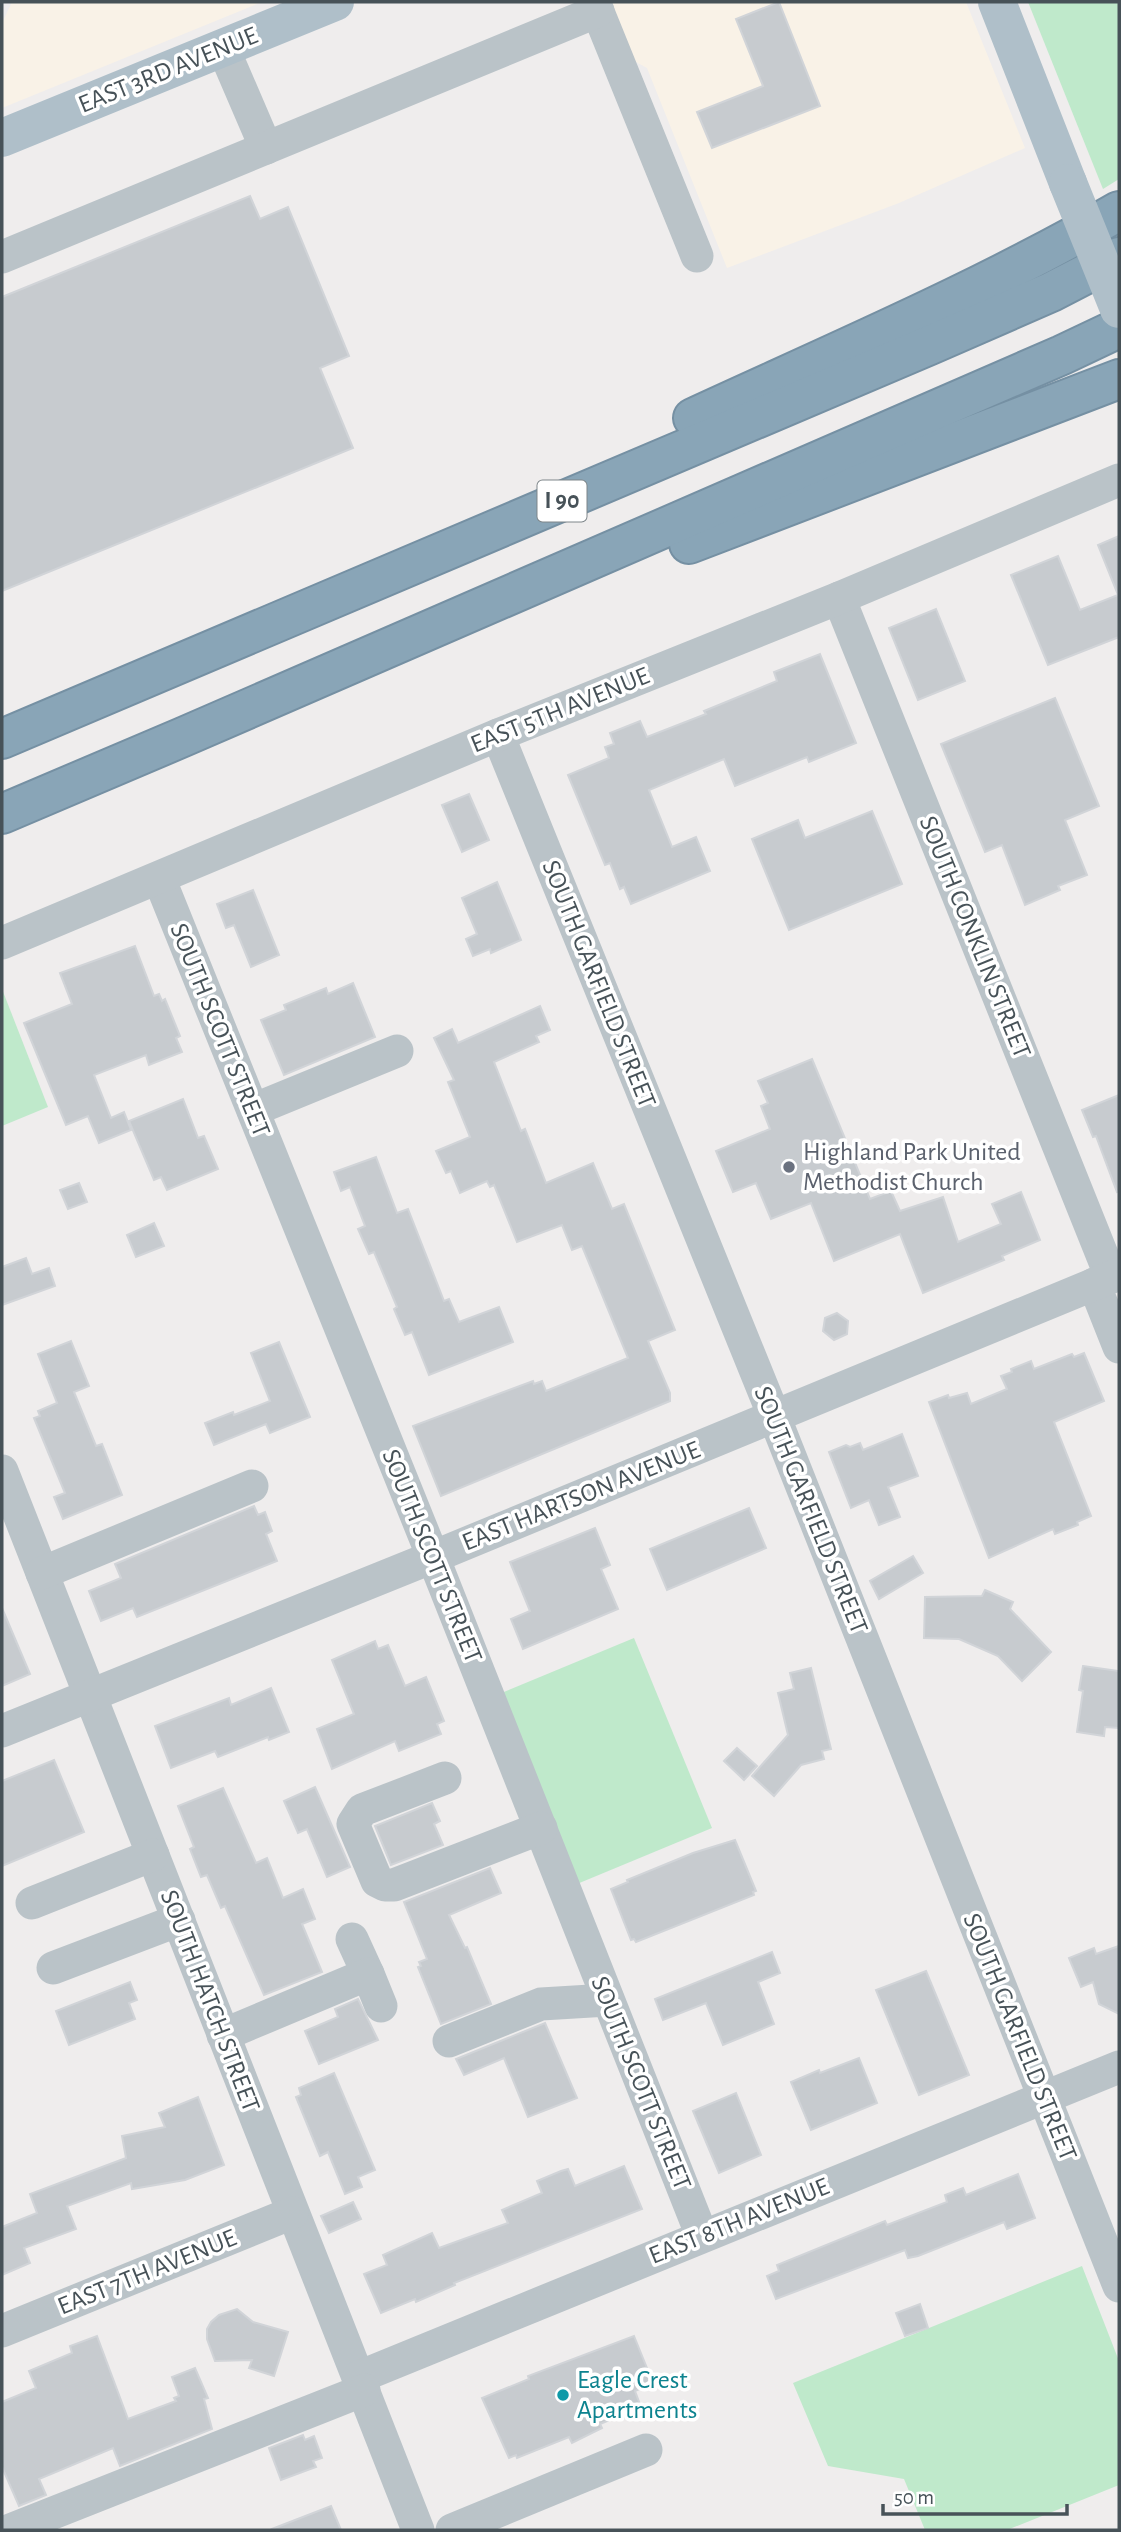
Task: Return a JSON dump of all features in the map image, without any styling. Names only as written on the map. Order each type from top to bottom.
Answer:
[{"type":"highway","points":[[146,680],[622,450],[975,288],[1052,250],[1119,212]]},
{"type":"highway","name":"I 90","points":[[2,739],[930,345],[1051,292],[1119,257]]},
{"type":"highway","name":"I 90","points":[[2,814],[1119,328]]},
{"type":"highway","points":[[183,737],[1119,379]]},
{"type":"main road","name":"EAST 3RD AVENUE","points":[[2,138],[335,2]]},
{"type":"main road","points":[[997,2],[1119,309]]},
{"type":"street","points":[[2,257],[266,148],[596,6],[697,256]]},
{"type":"street","points":[[223,48],[266,148]]},
{"type":"street","name":"EAST 5TH AVENUE","points":[[2,943],[498,735],[1119,480]]},
{"type":"street","name":"SOUTH CONKLIN STREET","points":[[839,597],[1108,1278],[1119,1347]]},
{"type":"street","name":"SOUTH GARFIELD STREET","points":[[498,735],[774,1416],[1119,2286]]},
{"type":"street","name":"SOUTH SCOTT STREET","points":[[159,878],[433,1557],[702,2235]]},
{"type":"street","points":[[253,1110],[397,1051]]},
{"type":"street","name":"EAST HARTSON AVENUE","points":[[2,1731],[433,1557],[1108,1278]]},
{"type":"street","name":"SOUTH HATCH STREET","points":[[2,1471],[418,2530]]},
{"type":"street","points":[[42,1573],[252,1486]]},
{"type":"street","points":[[445,1778],[362,1810],[356,1815],[353,1824],[377,1881],[394,1885],[541,1828]]},
{"type":"street","points":[[32,1903],[153,1855]]},
{"type":"street","points":[[53,1968],[178,1920]]},
{"type":"street","points":[[352,1939],[381,2006]]},
{"type":"street","points":[[223,2035],[368,1973]]},
{"type":"street","points":[[449,2042],[541,2004],[608,2000]]},
{"type":"street","name":"EAST 8TH AVENUE","points":[[10,2530],[361,2383],[702,2235],[1119,2067]]},
{"type":"street","name":"EAST 7TH AVENUE","points":[[2,2331],[292,2213]]},
{"type":"street","points":[[452,2530],[646,2450]]},
{"type":"shaded area","points":[[12,2],[262,2],[2,108],[2,23]]},
{"type":"shaded area","points":[[610,2],[966,2],[1025,148],[899,203],[727,268],[647,68],[634,61]]},
{"type":"green space","points":[[1028,2],[1119,2],[1119,179],[1103,189]]},
{"type":"green space","points":[[2,989],[48,1107],[2,1126]]},
{"type":"green space","points":[[634,1638],[712,1828],[577,1884],[499,1694]]},
{"type":"green space","points":[[1082,2266],[1119,2361],[1119,2485],[1007,2530],[925,2530],[904,2479],[828,2466],[793,2383]]},
{"type":"building","points":[[779,2],[820,106],[712,148],[697,112],[763,86],[736,19]]},
{"type":"building","points":[[250,196],[260,219],[288,207],[349,356],[320,368],[353,448],[2,591],[2,297]]},
{"type":"building","points":[[1119,536],[1119,637],[1048,665],[1011,575],[1058,556],[1080,610],[1118,595],[1098,545]]},
{"type":"building","points":[[936,609],[965,681],[918,700],[889,628]]},
{"type":"building","points":[[820,654],[856,743],[809,762],[807,757],[735,786],[724,759],[649,790],[672,847],[696,837],[710,871],[631,904],[624,887],[620,889],[610,863],[605,865],[568,775],[609,758],[605,747],[614,744],[610,733],[640,721],[647,737],[706,714],[704,711],[777,681],[774,672]]},
{"type":"building","points":[[1055,698],[1099,806],[1065,820],[1087,875],[1058,886],[1060,890],[1025,905],[1002,845],[985,852],[941,744]]},
{"type":"building","points":[[469,794],[489,840],[462,852],[442,805]]},
{"type":"building","points":[[872,811],[902,884],[789,930],[752,839],[798,820],[805,838]]},
{"type":"building","points":[[497,882],[521,940],[491,953],[490,949],[473,956],[466,939],[477,934],[462,898]]},
{"type":"building","points":[[253,890],[279,955],[251,967],[234,925],[226,928],[217,904]]},
{"type":"building","points":[[135,946],[154,996],[159,994],[162,1001],[165,999],[180,1036],[176,1038],[182,1052],[149,1065],[146,1055],[94,1075],[111,1118],[124,1112],[131,1130],[99,1143],[88,1116],[66,1125],[24,1023],[72,1004],[60,973]]},
{"type":"building","points":[[353,983],[375,1037],[284,1075],[261,1020],[286,1010],[284,1005],[326,988],[328,994]]},
{"type":"building","points":[[540,1006],[550,1030],[536,1036],[539,1042],[494,1062],[521,1131],[525,1129],[546,1183],[593,1163],[612,1209],[624,1204],[675,1330],[648,1341],[670,1393],[670,1401],[441,1496],[413,1426],[533,1381],[534,1384],[542,1381],[546,1391],[628,1358],[582,1246],[572,1250],[562,1225],[517,1242],[494,1185],[490,1187],[487,1181],[460,1193],[451,1171],[446,1173],[436,1151],[470,1137],[448,1082],[454,1080],[434,1038],[452,1029],[458,1043]]},
{"type":"building","name":"Highland Park United Methodist Church","points":[[812,1059],[870,1199],[891,1191],[900,1211],[943,1197],[958,1242],[1001,1224],[992,1204],[1021,1192],[1040,1240],[1002,1256],[1004,1260],[923,1293],[900,1234],[834,1261],[811,1203],[771,1219],[756,1183],[733,1192],[716,1151],[770,1129],[761,1106],[768,1103],[758,1081]]},
{"type":"building","points":[[1119,1095],[1117,1192],[1096,1136],[1093,1137],[1082,1110]]},
{"type":"building","points":[[183,1099],[198,1138],[204,1136],[218,1169],[167,1190],[161,1177],[154,1180],[129,1121]]},
{"type":"building","points":[[376,1157],[397,1213],[408,1209],[444,1301],[449,1299],[459,1322],[499,1307],[513,1342],[429,1375],[412,1332],[405,1335],[394,1309],[397,1307],[374,1252],[369,1254],[358,1229],[365,1226],[350,1187],[341,1191],[334,1172]]},
{"type":"building","points":[[79,1183],[87,1202],[68,1209],[60,1190]]},
{"type":"building","points":[[154,1223],[164,1246],[136,1257],[127,1235]]},
{"type":"building","points":[[26,1258],[32,1274],[49,1268],[55,1286],[2,1305],[2,1267]]},
{"type":"building","points":[[837,1313],[848,1321],[847,1334],[834,1340],[823,1331],[825,1318]]},
{"type":"building","points":[[71,1341],[89,1386],[74,1392],[96,1446],[102,1444],[122,1495],[63,1519],[54,1497],[65,1493],[34,1418],[40,1416],[38,1411],[57,1403],[38,1354]]},
{"type":"building","points":[[279,1342],[310,1417],[270,1433],[266,1424],[214,1445],[205,1423],[270,1401],[251,1353]]},
{"type":"building","points":[[1084,1353],[1104,1401],[1054,1422],[1091,1516],[1077,1522],[1078,1525],[1055,1534],[1053,1529],[989,1558],[929,1402],[948,1395],[949,1398],[967,1393],[971,1404],[1007,1389],[1001,1376],[1012,1372],[1011,1369],[1031,1361],[1034,1369],[1072,1354],[1074,1357]]},
{"type":"building","points":[[902,1434],[918,1476],[888,1487],[900,1517],[879,1525],[869,1500],[851,1508],[829,1452],[860,1443],[863,1450]]},
{"type":"building","points":[[254,1506],[258,1515],[265,1512],[272,1531],[266,1534],[277,1561],[137,1617],[133,1608],[101,1621],[89,1591],[121,1578],[115,1564]]},
{"type":"building","points":[[749,1508],[766,1548],[667,1590],[650,1549]]},
{"type":"building","points":[[595,1528],[610,1565],[601,1569],[618,1609],[523,1649],[511,1619],[530,1611],[510,1562]]},
{"type":"building","points":[[913,1556],[923,1573],[879,1599],[870,1581]]},
{"type":"building","points":[[985,1590],[1013,1602],[1010,1609],[1051,1652],[1022,1681],[998,1656],[959,1639],[924,1638],[925,1597],[982,1596]]},
{"type":"building","points":[[2,1608],[30,1674],[2,1686]]},
{"type":"building","points":[[375,1641],[378,1649],[388,1645],[405,1686],[426,1677],[444,1721],[437,1724],[441,1734],[399,1751],[395,1741],[332,1769],[317,1729],[354,1714],[332,1660]]},
{"type":"building","points":[[1083,1666],[1119,1671],[1119,1728],[1105,1727],[1104,1736],[1077,1732],[1083,1691],[1079,1690]]},
{"type":"building","points":[[811,1668],[831,1749],[822,1751],[824,1759],[801,1765],[774,1796],[752,1776],[788,1735],[778,1693],[794,1689],[790,1673]]},
{"type":"building","points":[[271,1688],[289,1732],[269,1740],[268,1737],[218,1757],[215,1751],[171,1768],[155,1726],[229,1698],[231,1705]]},
{"type":"building","points":[[737,1748],[757,1766],[744,1780],[724,1761]]},
{"type":"building","points":[[54,1760],[84,1832],[2,1866],[2,1781]]},
{"type":"building","points":[[315,1787],[350,1867],[327,1877],[307,1829],[298,1833],[284,1801]]},
{"type":"building","points":[[223,1788],[256,1863],[267,1858],[283,1898],[303,1889],[315,1919],[302,1924],[322,1972],[264,1995],[225,1906],[221,1908],[207,1875],[201,1877],[190,1849],[194,1847],[178,1806]]},
{"type":"building","points":[[432,1803],[440,1821],[434,1824],[443,1845],[391,1865],[375,1826]]},
{"type":"building","points":[[735,1840],[756,1891],[753,1892],[754,1895],[636,1942],[631,1940],[611,1889],[693,1853]]},
{"type":"building","points":[[490,1868],[501,1893],[449,1915],[465,1948],[467,1947],[491,2004],[441,2024],[418,1967],[421,1966],[419,1962],[427,1959],[404,1902]]},
{"type":"building","points":[[1119,1946],[1119,2014],[1099,2004],[1093,1982],[1081,1987],[1069,1958],[1094,1948],[1096,1954]]},
{"type":"building","points":[[772,1952],[780,1973],[758,1982],[774,2024],[723,2045],[706,2003],[663,2020],[655,1999]]},
{"type":"building","points":[[926,1971],[969,2075],[919,2095],[876,1990]]},
{"type":"building","points":[[130,1982],[137,2000],[129,2003],[135,2019],[69,2045],[56,2011]]},
{"type":"building","points":[[358,1999],[378,2040],[319,2064],[305,2031],[338,2017],[335,2009]]},
{"type":"building","points":[[545,2023],[577,2098],[528,2117],[504,2058],[464,2075],[456,2059]]},
{"type":"building","points":[[859,2058],[877,2103],[811,2130],[791,2082]]},
{"type":"building","points":[[334,2073],[375,2170],[358,2177],[362,2187],[345,2194],[328,2152],[320,2156],[296,2097],[301,2095],[299,2088]]},
{"type":"building","points":[[736,2093],[761,2155],[719,2173],[693,2111]]},
{"type":"building","points":[[198,2097],[224,2165],[185,2180],[132,2189],[131,2183],[67,2206],[76,2229],[24,2248],[30,2263],[2,2275],[2,2227],[37,2213],[30,2194],[126,2158],[122,2136],[165,2127],[159,2113]]},
{"type":"building","points":[[624,2166],[642,2209],[454,2283],[455,2285],[416,2302],[415,2299],[381,2313],[364,2274],[387,2265],[383,2255],[432,2233],[439,2248],[508,2223],[502,2210],[542,2193],[537,2181],[561,2171],[568,2169],[575,2186]]},
{"type":"building","points":[[1018,2174],[1035,2218],[1007,2229],[1004,2222],[918,2256],[908,2258],[905,2250],[776,2299],[767,2276],[779,2271],[777,2265],[885,2221],[887,2225],[947,2202],[945,2195],[963,2188],[966,2195]]},
{"type":"building","points":[[353,2202],[361,2219],[329,2233],[321,2216]]},
{"type":"building","points":[[920,2304],[928,2328],[905,2336],[896,2313]]},
{"type":"building","points":[[237,2309],[253,2322],[288,2332],[274,2376],[249,2368],[252,2360],[215,2361],[207,2339],[207,2329],[219,2315]]},
{"type":"building","points":[[97,2336],[128,2419],[176,2401],[174,2398],[179,2396],[172,2377],[195,2368],[208,2398],[204,2399],[212,2429],[120,2466],[113,2448],[39,2479],[46,2495],[19,2506],[2,2467],[2,2402],[36,2388],[29,2371],[72,2353],[70,2346]]},
{"type":"building","name":"Eagle Crest Apartments","points":[[634,2336],[653,2383],[635,2391],[641,2407],[600,2424],[602,2428],[572,2443],[569,2437],[517,2458],[516,2455],[509,2458],[482,2398],[529,2379],[528,2376]]},
{"type":"building","points":[[303,2435],[305,2440],[314,2436],[322,2458],[313,2461],[316,2467],[281,2480],[269,2448]]},
{"type":"building","points":[[331,2506],[341,2530],[272,2529]]},
{"type":"place","name":"Highland Park United Methodist Church","points":[[789,1167]]},
{"type":"place","name":"Eagle Crest Apartments","points":[[563,2395]]}]
